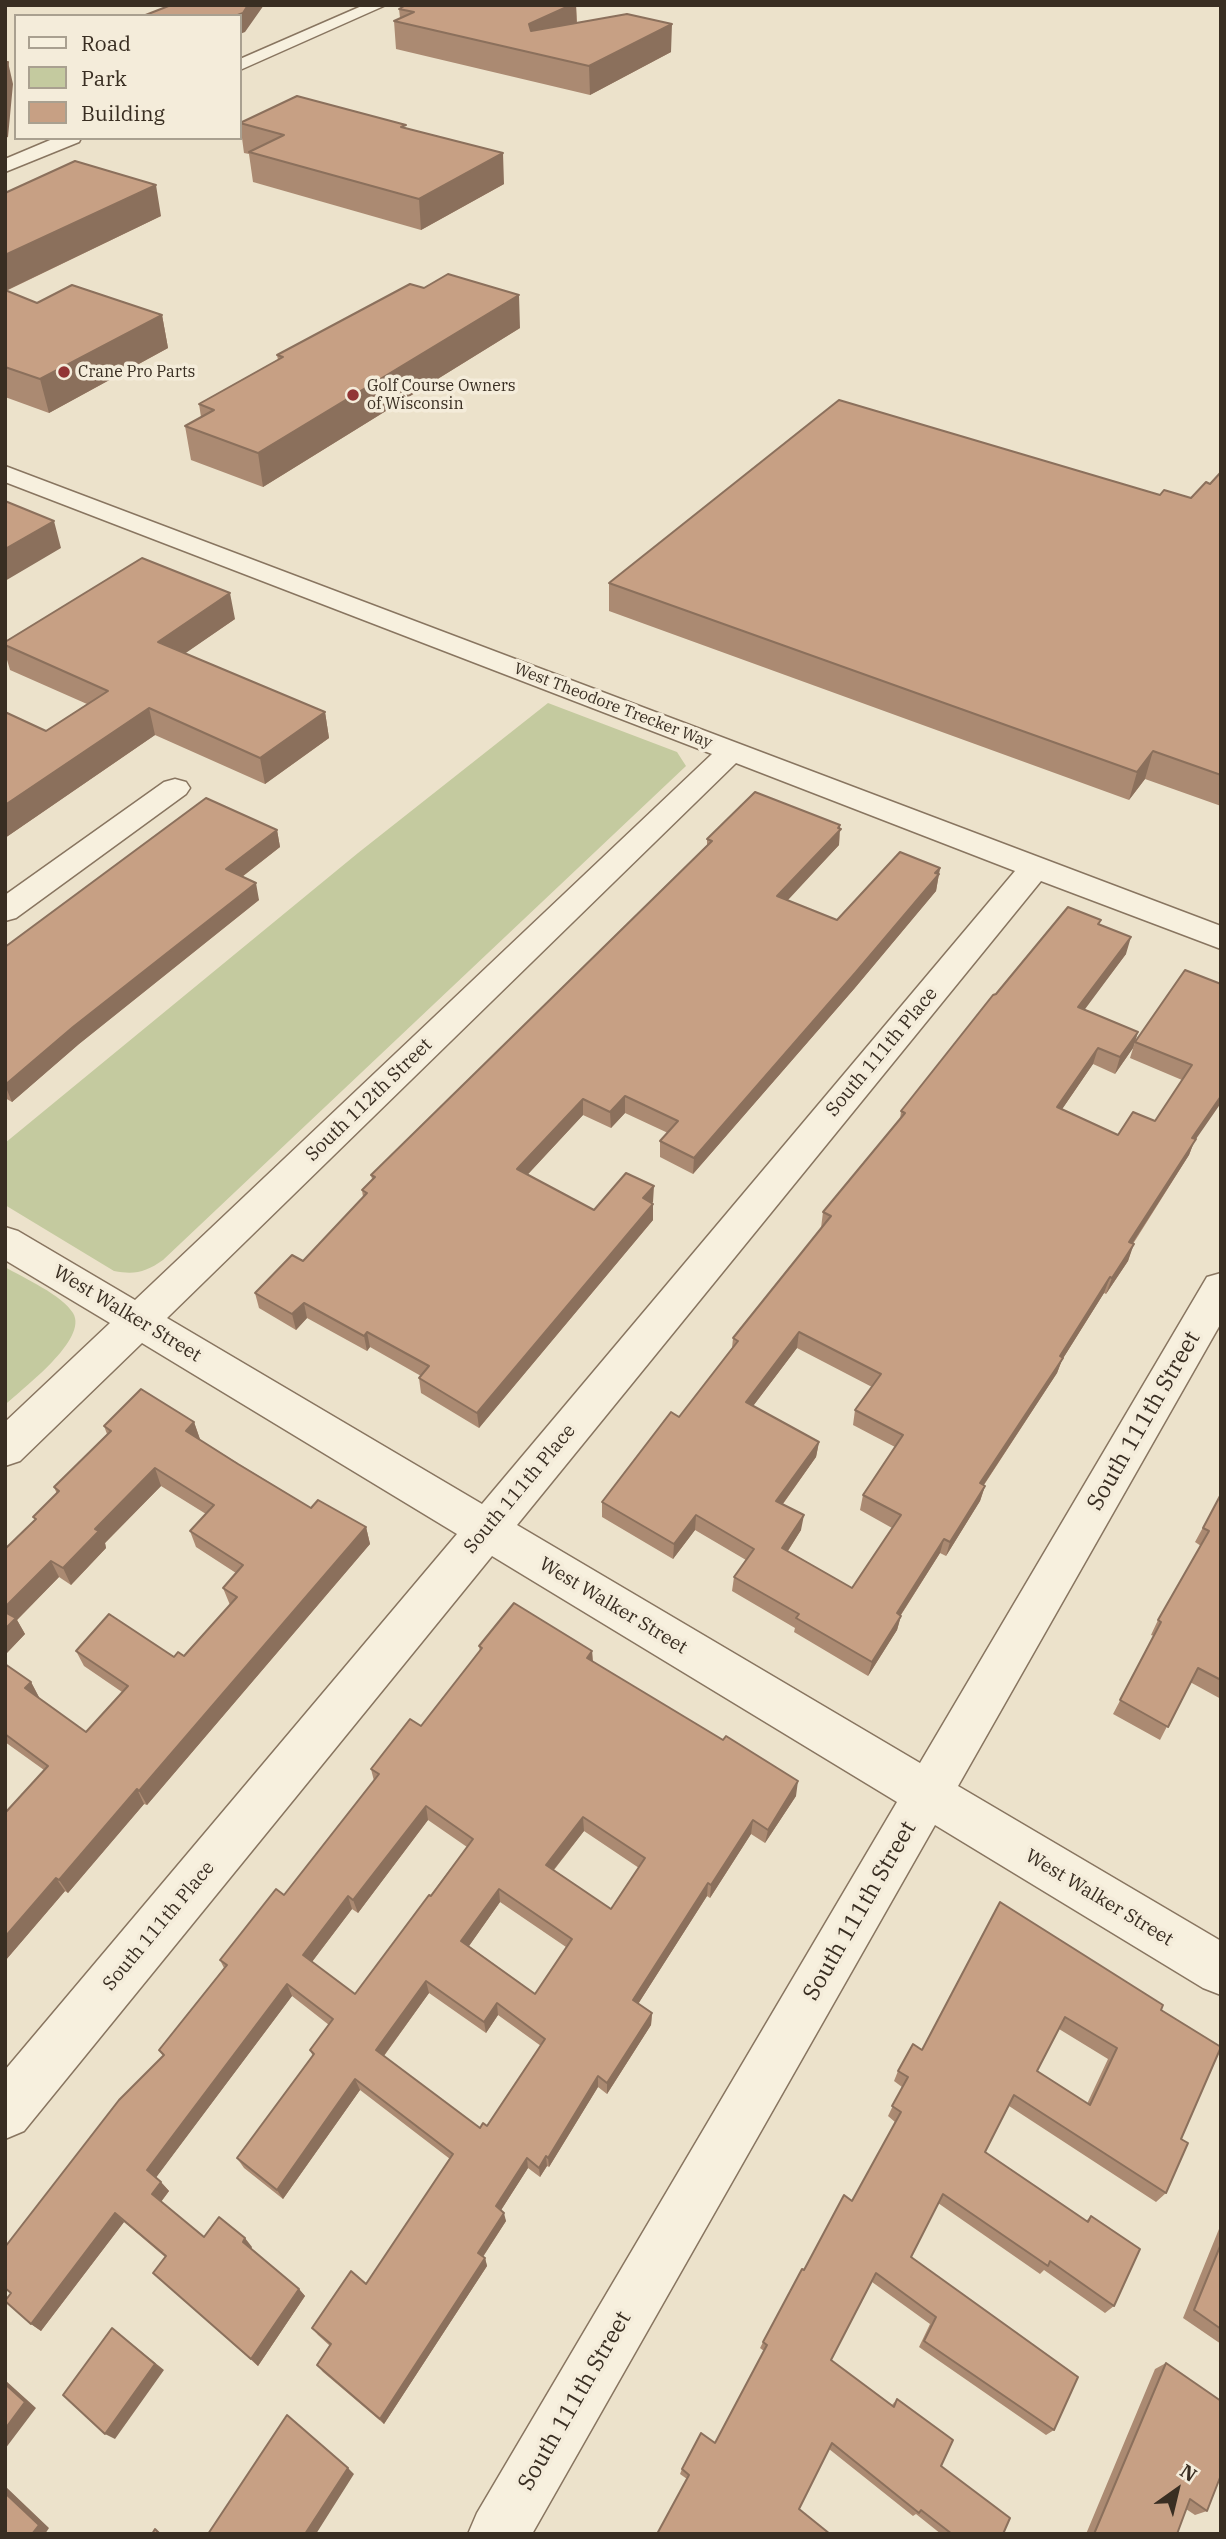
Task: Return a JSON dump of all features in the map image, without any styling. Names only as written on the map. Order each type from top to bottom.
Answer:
[{"type":"street","points":[[242,64],[378,5]]},
{"type":"street","points":[[5,166],[67,140]]},
{"type":"street","name":"West Theodore Trecker Way","points":[[5,473],[1221,938]]},
{"type":"street","name":"South 112th Street","points":[[5,1449],[732,751]]},
{"type":"street","points":[[5,911],[175,788]]},
{"type":"street","name":"South 111th Place","points":[[5,2112],[1035,867]]},
{"type":"street","name":"West Walker Street","points":[[5,1241],[1221,1970]]},
{"type":"street","name":"South 111th Street","points":[[498,2534],[1221,1289]]},
{"type":"green space","points":[[548,703],[677,752],[686,766],[157,1264],[146,1270],[128,1273],[114,1271],[5,1205],[5,1143],[358,853]]},
{"type":"green space","points":[[5,1267],[42,1287],[68,1306],[73,1313],[75,1324],[72,1336],[52,1362],[5,1405]]},
{"type":"building","points":[[171,5],[248,5],[240,14],[148,14]]},
{"type":"building","points":[[406,5],[571,5],[529,24],[531,31],[627,14],[672,24],[589,66],[394,21],[414,12],[399,9]]},
{"type":"building","points":[[5,62],[8,62],[5,87]]},
{"type":"building","points":[[297,96],[406,125],[401,127],[503,153],[419,199],[249,152],[284,135],[242,122]]},
{"type":"building","points":[[75,161],[156,185],[5,255],[5,193]]},
{"type":"building","points":[[448,274],[519,295],[258,453],[185,426],[214,410],[199,404],[283,357],[277,355],[410,284],[424,288]]},
{"type":"building","points":[[72,285],[162,315],[40,379],[5,367],[5,290],[37,303]]},
{"type":"building","points":[[839,400],[1160,495],[1164,490],[1191,498],[1206,482],[1210,484],[1221,472],[1221,775],[1153,751],[1137,772],[609,583]]},
{"type":"building","points":[[5,501],[54,521],[5,549]]},
{"type":"building","points":[[142,558],[230,593],[158,642],[325,712],[260,758],[149,708],[5,805],[5,712],[46,731],[108,691],[5,645],[5,642]]},
{"type":"building","points":[[755,792],[840,825],[838,828],[841,829],[777,896],[837,920],[900,852],[940,868],[935,873],[939,874],[694,1158],[660,1141],[678,1121],[625,1096],[610,1112],[583,1099],[517,1169],[594,1210],[626,1173],[654,1186],[643,1198],[653,1204],[477,1413],[419,1378],[429,1366],[367,1332],[364,1336],[304,1303],[292,1314],[255,1293],[292,1255],[303,1261],[367,1193],[362,1190],[375,1177],[371,1175],[712,841],[707,839]]},
{"type":"building","points":[[206,798],[277,830],[226,869],[256,883],[73,1027],[5,1085],[5,947]]},
{"type":"building","points":[[1068,907],[1101,920],[1098,924],[1131,937],[1078,1007],[1138,1032],[1120,1057],[1098,1048],[1057,1107],[1118,1135],[1133,1112],[1155,1121],[1192,1065],[1135,1042],[1185,970],[1221,984],[1221,1096],[1192,1138],[1196,1139],[1129,1242],[1134,1244],[1112,1278],[1110,1277],[1060,1356],[1063,1358],[980,1483],[985,1486],[950,1542],[944,1539],[897,1613],[901,1616],[872,1662],[796,1618],[799,1614],[734,1577],[754,1549],[696,1515],[674,1544],[602,1502],[671,1412],[679,1417],[738,1341],[733,1338],[831,1216],[823,1212],[905,1113],[901,1111]],"holes":[[[799,1332],[881,1374],[855,1410],[903,1435],[863,1495],[901,1515],[852,1588],[782,1548],[804,1515],[776,1501],[819,1442],[746,1402]]]},
{"type":"building","points":[[141,1389],[194,1422],[186,1431],[238,1464],[311,1508],[318,1500],[366,1527],[139,1791],[137,1789],[59,1880],[56,1878],[5,1937],[5,1813],[48,1766],[5,1734],[5,1664],[31,1682],[25,1688],[86,1732],[128,1686],[76,1651],[109,1614],[174,1657],[178,1652],[184,1656],[237,1597],[223,1588],[243,1565],[190,1531],[214,1505],[155,1468],[95,1529],[99,1531],[63,1568],[51,1561],[5,1607],[5,1549],[36,1519],[33,1517],[59,1491],[54,1487],[111,1431],[104,1426]]},
{"type":"building","points":[[1221,1494],[1221,1680],[1198,1668],[1168,1727],[1120,1700],[1161,1622],[1158,1620],[1209,1531],[1203,1528]]},
{"type":"building","points":[[514,1603],[592,1651],[587,1658],[723,1740],[726,1736],[798,1781],[768,1830],[753,1820],[711,1885],[708,1883],[633,2000],[652,2013],[607,2083],[598,2076],[548,2158],[546,2156],[539,2168],[527,2158],[496,2206],[504,2213],[478,2253],[485,2258],[380,2419],[317,2365],[331,2344],[312,2328],[351,2271],[366,2284],[453,2154],[355,2079],[277,2190],[237,2158],[314,2054],[310,2050],[333,2019],[287,1984],[147,2170],[161,2182],[152,2194],[204,2237],[219,2217],[245,2238],[243,2242],[299,2289],[251,2359],[153,2273],[166,2256],[115,2213],[31,2324],[5,2301],[11,2293],[5,2288],[5,2247],[119,2100],[164,2055],[159,2050],[227,1965],[220,1960],[276,1889],[284,1895],[379,1774],[371,1769],[410,1719],[421,1726],[482,1648],[479,1646]],"holes":[[[426,1806],[473,1839],[355,1994],[303,1955],[348,1896],[353,1900]],[[583,1817],[645,1858],[611,1909],[546,1865]],[[499,1889],[572,1939],[535,1994],[461,1941]],[[426,1981],[484,2022],[497,2003],[545,2039],[487,2126],[483,2123],[480,2128],[376,2050]]]},
{"type":"building","points":[[5,1612],[16,1618],[5,1629]]},
{"type":"building","points":[[1000,1902],[1163,2005],[1161,2010],[1221,2047],[1181,2139],[1188,2143],[1166,2193],[1014,2095],[985,2152],[1088,2222],[1091,2216],[1140,2249],[1114,2306],[1050,2261],[1048,2266],[943,2194],[911,2257],[1078,2377],[1054,2430],[924,2341],[936,2317],[876,2273],[831,2360],[894,2407],[897,2399],[953,2440],[941,2466],[1010,2518],[1003,2534],[952,2534],[921,2510],[919,2513],[832,2443],[799,2509],[830,2534],[657,2534],[689,2475],[682,2469],[701,2433],[715,2443],[767,2345],[763,2342],[802,2269],[804,2270],[844,2195],[852,2201],[901,2112],[892,2106],[908,2077],[898,2071],[913,2044],[922,2050]],"holes":[[[1065,2017],[1117,2048],[1090,2105],[1037,2071]]]},
{"type":"building","points":[[1221,2244],[1221,2329],[1194,2310]]},
{"type":"building","points":[[112,2328],[155,2364],[105,2434],[63,2395]]},
{"type":"building","points":[[1166,2363],[1221,2401],[1221,2475],[1207,2511],[1190,2499],[1177,2534],[1094,2534]]},
{"type":"building","points":[[5,2384],[25,2402],[5,2429]]},
{"type":"building","points":[[287,2415],[348,2468],[305,2534],[208,2534]]},
{"type":"building","points":[[5,2493],[39,2525],[32,2534],[5,2534]]},
{"type":"place","name":"Crane Pro Parts","points":[[64,372]]},
{"type":"place","name":"Golf Course Owners of Wisconsin","points":[[353,395]]}]
